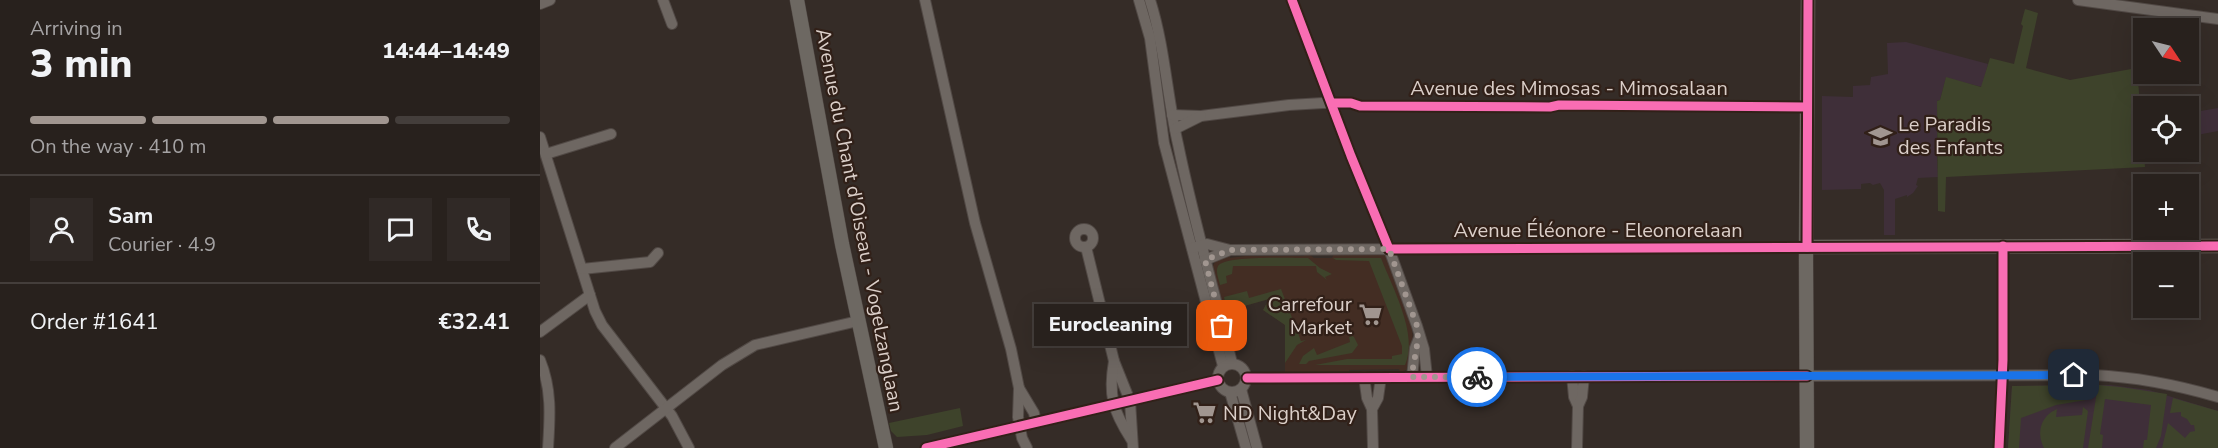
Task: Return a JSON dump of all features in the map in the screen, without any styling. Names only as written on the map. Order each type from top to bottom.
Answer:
[{"type":"street","points":[[540,4],[550,0]]},
{"type":"street","points":[[663,0],[672,24]]},
{"type":"street","name":"Avenue du Chant d'Oiseau - Vogelzanglaan","points":[[797,0],[858,321],[886,448]]},
{"type":"street","points":[[925,0],[975,223],[1011,349],[1019,388],[1019,426],[1028,448]]},
{"type":"street","points":[[1139,0],[1150,20]]},
{"type":"street","points":[[1150,0],[1150,20],[1160,73],[1174,123],[1191,225]]},
{"type":"street","points":[[1292,0],[1417,326],[1424,349],[1427,377]]},
{"type":"street","points":[[1807,448],[1808,0]]},
{"type":"street","points":[[2078,0],[2218,19]]},
{"type":"street","points":[[1160,73],[1162,125],[1228,365]]},
{"type":"street","name":"Avenue des Mimosas - Mimosalaan","points":[[1162,125],[1201,116],[1289,105],[1332,103],[1351,103],[1360,106],[1807,107]]},
{"type":"street","points":[[546,154],[611,134]]},
{"type":"street","points":[[540,137],[590,295],[602,325],[666,408],[681,430],[688,448]]},
{"type":"street","name":"Avenue Éléonore - Eleonorelaan","points":[[1196,246],[1207,243],[1230,250],[1807,247]]},
{"type":"street","points":[[1196,246],[1205,260],[1228,365]]},
{"type":"street","points":[[1999,448],[2003,246]]},
{"type":"street","points":[[1807,247],[2218,246]]},
{"type":"street","points":[[1086,247],[1114,361],[1130,401],[1132,444]]},
{"type":"street","name":"Avenue Éléonore - Eleonorelaan","points":[[1205,260],[1230,250]]},
{"type":"street","points":[[582,269],[650,262],[658,253]]},
{"type":"street","points":[[540,332],[590,295]]},
{"type":"street","points":[[615,448],[722,365],[755,345],[858,321]]},
{"type":"street","points":[[1412,377],[1415,348],[1419,338]]},
{"type":"street","points":[[540,360],[547,381],[550,401],[548,448]]},
{"type":"street","points":[[1114,361],[1111,376],[1113,406],[1132,444]]},
{"type":"street","points":[[1235,391],[1224,390],[1218,380],[1219,372],[1228,365],[1240,366],[1246,378]]},
{"type":"street","points":[[1235,391],[1246,378],[2002,375],[2119,376],[2165,383],[2218,397]]},
{"type":"street","points":[[1572,376],[1574,397],[1578,406]]},
{"type":"street","points":[[1577,448],[1578,406],[1582,397],[1584,376]]},
{"type":"street","points":[[1364,377],[1367,398],[1372,409],[1373,448]]},
{"type":"street","points":[[1372,409],[1378,398],[1381,377]]},
{"type":"street","points":[[926,448],[1218,380]]},
{"type":"street","points":[[1019,388],[1034,413],[1036,422]]},
{"type":"street","points":[[1235,391],[1246,448]]},
{"type":"street","points":[[1235,391],[1257,448]]},
{"type":"shaded area","name":"Le Paradis des Enfants","points":[[1906,42],[1988,64],[1982,87],[1946,78],[1940,100],[1937,101],[1938,177],[1918,178],[1916,185],[1918,186],[1913,193],[1907,197],[1907,195],[1895,199],[1895,235],[1884,235],[1884,190],[1880,183],[1861,184],[1861,189],[1822,190],[1822,96],[1853,97],[1853,86],[1870,85],[1871,77],[1888,74],[1887,43]]},
{"type":"shaded area","points":[[2218,108],[2218,131],[2199,135],[2199,111]]},
{"type":"shaded area","points":[[1304,253],[1314,258],[1332,258],[1334,254],[1339,253],[1339,255],[1383,253],[1386,255],[1412,327],[1413,345],[1409,366],[1406,370],[1400,372],[1399,369],[1349,370],[1349,373],[1285,373],[1285,325],[1263,310],[1269,299],[1223,312],[1212,268],[1216,260],[1230,256],[1230,258],[1304,256]]},
{"type":"shaded area","points":[[2110,385],[2149,390],[2218,411],[2218,448],[2008,448],[2012,386]]},
{"type":"green space","points":[[2025,9],[2038,13],[2026,68],[2070,80],[2133,69],[2133,84],[2138,84],[2139,96],[2133,96],[2133,162],[2145,162],[2145,167],[1946,177],[1945,212],[1938,211],[1937,101],[1940,100],[1946,77],[1981,87],[1990,58],[2014,64],[2023,26],[2021,24]]},
{"type":"green space","points":[[1308,258],[1332,274],[1325,277],[1327,280],[1317,272],[1316,266],[1233,266],[1232,274],[1226,276],[1227,283],[1220,285],[1217,273],[1218,266],[1223,262],[1233,260]]},
{"type":"green space","points":[[1333,258],[1381,258],[1406,326],[1409,340],[1405,365],[1315,365],[1347,359],[1392,359],[1392,356],[1402,354],[1402,346],[1369,261]]},
{"type":"green space","points":[[1281,289],[1301,341],[1306,340],[1297,345],[1285,363],[1285,325],[1263,310],[1269,299],[1227,311],[1224,297],[1247,291],[1249,298]]},
{"type":"green space","points":[[1352,336],[1358,345],[1352,353],[1299,364],[1303,356],[1314,348],[1317,355],[1350,342],[1349,337]]},
{"type":"green space","points":[[2088,385],[2090,394],[2086,400],[2056,405],[2021,418],[2019,448],[2008,448],[2012,386]]},
{"type":"green space","points":[[2098,385],[2167,394],[2161,436],[2156,448],[2143,448],[2144,440],[2147,440],[2151,405],[2105,399],[2100,434],[2103,435],[2102,448],[2088,448]]},
{"type":"green space","points":[[2173,398],[2218,411],[2218,448],[2162,448],[2168,423],[2185,438],[2190,432],[2195,431],[2194,425],[2181,416],[2181,412],[2170,413]]},
{"type":"green space","points":[[2083,407],[2088,411],[2083,448],[2044,448],[2040,430],[2047,416],[2057,409],[2056,417],[2082,415]]},
{"type":"green space","points":[[960,408],[963,426],[927,435],[897,437],[891,431],[889,423]]},
{"type":"cycle path","points":[[1292,0],[1389,249],[2218,246]]},
{"type":"cycle path","points":[[1807,247],[1808,0]]},
{"type":"cycle path","points":[[1332,103],[1351,103],[1360,106],[1807,107]]},
{"type":"cycle path","points":[[1999,448],[2003,360],[2003,246]]},
{"type":"cycle path","points":[[1247,378],[1807,376]]},
{"type":"cycle path","points":[[926,448],[1218,380]]},
{"type":"way so far","points":[[1222,326],[1205,260],[1230,250],[1389,249],[1417,326],[1419,338],[1415,348],[1412,377],[1477,377]]},
{"type":"place","name":"Le Paradis des Enfants","points":[[1880,136]]},
{"type":"place","name":"Carrefour Market","points":[[1370,315]]},
{"type":"place","name":"Eurocleaning","points":[[1222,326]]},
{"type":"place","name":"ND Night&Day","points":[[1205,413]]},
{"type":"route","points":[[1477,377],[2074,375]]}]
